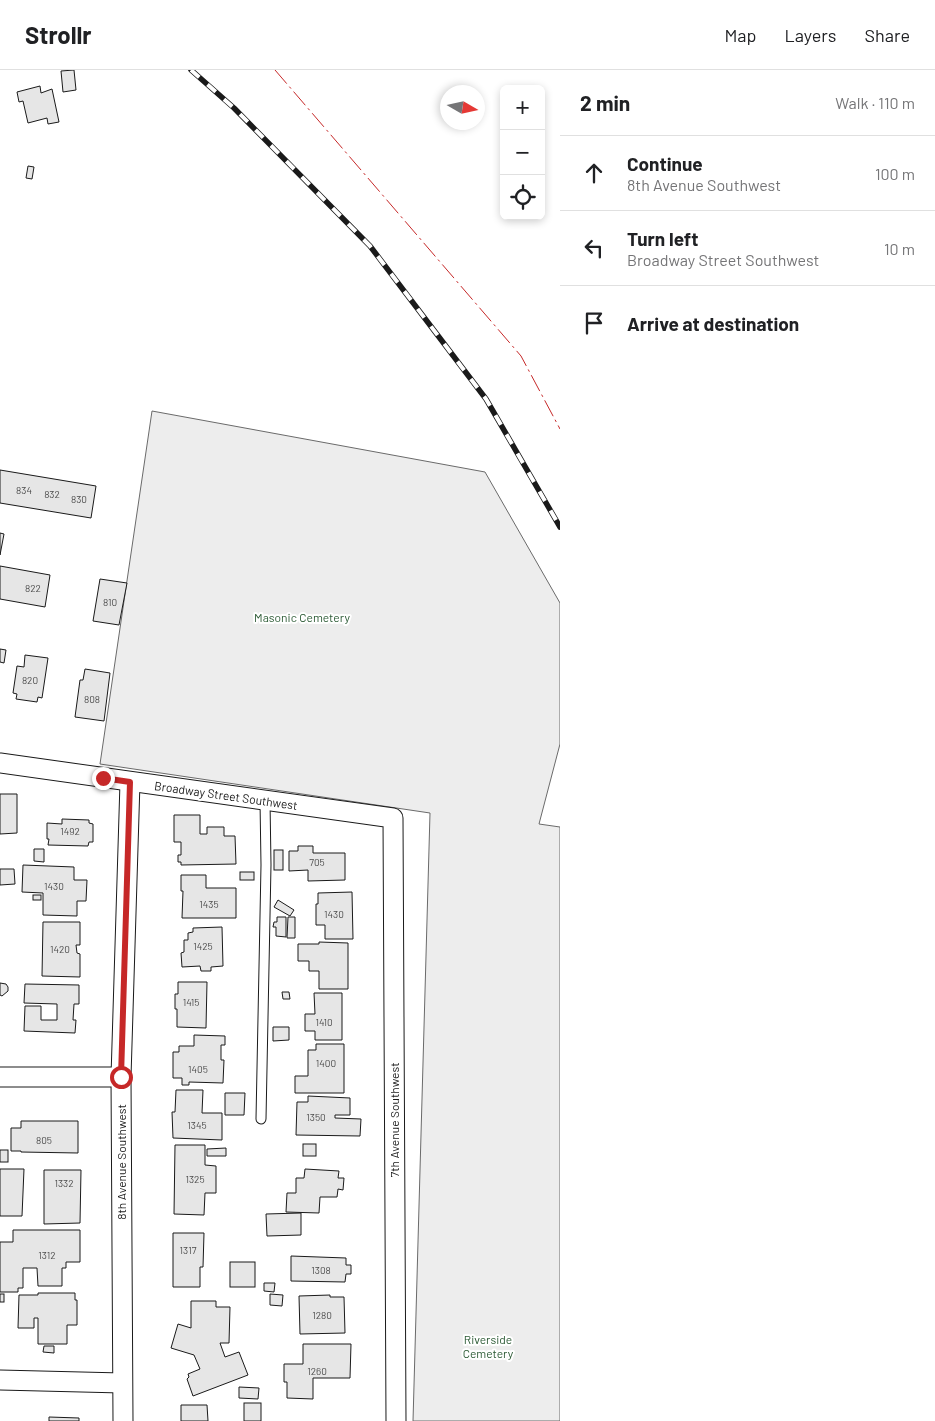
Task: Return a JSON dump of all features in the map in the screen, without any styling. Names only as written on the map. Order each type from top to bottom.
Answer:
[{"type":"street","name":"Broadway Street Southwest","points":[[0,763],[393,818]]},
{"type":"street","name":"8th Avenue Southwest","points":[[122,1421],[121,1077],[130,782]]},
{"type":"street","name":"7th Avenue Southwest","points":[[393,818],[396,1421]]},
{"type":"street","points":[[0,1077],[121,1077]]},
{"type":"street","points":[[0,1380],[122,1383]]},
{"type":"lane","points":[[261,1119],[266,865],[265,801]]},
{"type":"green space","name":"Masonic Cemetery","points":[[152,411],[485,472],[560,603],[560,744],[539,824],[560,827],[560,1421],[413,1421],[430,813],[100,764]]},
{"type":"building","points":[[74,70],[76,90],[63,92],[61,71]]},
{"type":"building","points":[[40,86],[41,93],[52,89],[59,122],[48,124],[47,118],[28,123],[23,101],[19,102],[17,92]]},
{"type":"building","points":[[28,166],[34,167],[32,179],[26,178]]},
{"type":"building","points":[[0,470],[96,486],[91,518],[0,503]]},
{"type":"building","points":[[0,533],[4,534],[0,555]]},
{"type":"building","points":[[0,566],[50,575],[45,607],[0,599]]},
{"type":"building","points":[[100,579],[127,583],[119,625],[93,621]]},
{"type":"building","points":[[0,649],[6,650],[4,663],[0,662]]},
{"type":"building","points":[[25,655],[48,658],[42,698],[38,697],[37,702],[16,699],[17,694],[13,693],[17,666],[24,667]]},
{"type":"building","points":[[85,669],[110,673],[104,721],[75,717],[80,680],[83,680]]},
{"type":"building","points":[[0,794],[17,794],[17,833],[0,834]]},
{"type":"building","points":[[174,815],[200,815],[200,834],[207,834],[207,827],[224,827],[224,836],[235,836],[236,864],[181,865],[181,862],[178,862],[178,855],[181,855],[181,842],[174,842]]},
{"type":"building","points":[[62,819],[89,820],[89,823],[93,824],[93,842],[89,842],[88,846],[48,845],[47,823],[62,824]]},
{"type":"building","points":[[298,846],[313,846],[313,853],[345,853],[345,880],[308,881],[308,870],[289,871],[289,851],[298,851]]},
{"type":"building","points":[[34,849],[44,849],[44,862],[34,861]]},
{"type":"building","points":[[274,850],[283,850],[283,870],[274,870]]},
{"type":"building","points":[[23,865],[74,867],[74,880],[87,880],[86,901],[77,901],[77,916],[43,915],[43,893],[22,892]]},
{"type":"building","points":[[0,869],[14,869],[15,884],[0,885]]},
{"type":"building","points":[[240,872],[254,872],[254,880],[240,880]]},
{"type":"building","points":[[181,875],[206,875],[206,888],[236,888],[236,918],[182,918],[183,891],[181,891]]},
{"type":"building","points":[[352,892],[353,939],[325,939],[325,925],[316,925],[318,893]]},
{"type":"building","points":[[33,895],[41,895],[41,900],[33,900]]},
{"type":"building","points":[[278,900],[294,910],[290,916],[274,907]]},
{"type":"building","points":[[277,917],[286,917],[286,937],[276,936],[276,927],[273,927],[274,922],[277,922]]},
{"type":"building","points":[[288,917],[295,917],[295,938],[287,938]]},
{"type":"building","points":[[43,922],[80,922],[80,945],[76,945],[77,953],[80,954],[80,977],[42,976]]},
{"type":"building","points":[[222,927],[223,966],[211,967],[211,971],[201,971],[200,966],[182,967],[181,953],[184,952],[184,940],[188,940],[188,933],[193,932],[193,928]]},
{"type":"building","points":[[319,942],[348,943],[348,989],[319,989],[319,971],[309,971],[309,961],[298,961],[298,944],[319,944]]},
{"type":"building","points":[[178,982],[207,982],[206,1028],[177,1027],[175,994],[178,994]]},
{"type":"building","points":[[0,983],[6,984],[8,987],[8,991],[2,996],[0,995]]},
{"type":"building","points":[[25,984],[79,985],[79,1004],[74,1004],[73,1020],[76,1020],[75,1033],[24,1031],[25,1006],[41,1006],[41,1020],[57,1020],[57,1004],[24,1003]]},
{"type":"building","points":[[282,992],[289,992],[290,999],[283,999]]},
{"type":"building","points":[[314,993],[342,993],[342,1040],[315,1040],[315,1031],[305,1031],[305,1014],[315,1014]]},
{"type":"building","points":[[273,1027],[289,1027],[289,1040],[273,1041]]},
{"type":"building","points":[[194,1035],[225,1036],[225,1045],[221,1045],[221,1060],[224,1060],[223,1083],[189,1082],[189,1085],[182,1085],[182,1078],[173,1078],[173,1052],[179,1052],[179,1046],[194,1046]]},
{"type":"building","points":[[316,1044],[344,1044],[344,1093],[295,1093],[295,1076],[308,1076],[308,1050],[316,1050]]},
{"type":"building","points":[[176,1090],[203,1090],[202,1113],[222,1113],[222,1140],[173,1138],[172,1112],[175,1112]]},
{"type":"building","points":[[225,1093],[245,1093],[244,1115],[225,1115]]},
{"type":"building","points":[[308,1096],[350,1098],[350,1115],[335,1115],[335,1118],[361,1119],[360,1136],[296,1135],[297,1102],[308,1102]]},
{"type":"building","points":[[21,1121],[78,1121],[78,1153],[11,1151],[11,1128],[21,1128]]},
{"type":"building","points":[[303,1144],[316,1144],[316,1156],[303,1156]]},
{"type":"building","points":[[175,1145],[205,1145],[205,1165],[216,1166],[216,1193],[205,1193],[204,1215],[174,1214]]},
{"type":"building","points":[[226,1148],[226,1156],[207,1156],[207,1149]]},
{"type":"building","points":[[0,1150],[8,1150],[8,1162],[0,1162]]},
{"type":"building","points":[[0,1169],[24,1169],[22,1216],[0,1216]]},
{"type":"building","points":[[305,1169],[339,1171],[338,1178],[344,1178],[343,1190],[338,1189],[337,1197],[320,1197],[319,1213],[286,1212],[287,1193],[296,1193],[296,1178],[304,1178]]},
{"type":"building","points":[[44,1170],[81,1170],[80,1223],[44,1224]]},
{"type":"building","points":[[301,1213],[301,1235],[267,1236],[266,1214]]},
{"type":"building","points":[[13,1230],[80,1230],[80,1262],[66,1262],[66,1268],[62,1268],[62,1286],[38,1286],[37,1268],[23,1268],[23,1288],[18,1288],[18,1292],[0,1292],[0,1242],[13,1242]]},
{"type":"building","points":[[173,1233],[204,1233],[203,1267],[200,1267],[200,1287],[173,1287]]},
{"type":"building","points":[[291,1256],[346,1258],[346,1265],[351,1265],[351,1274],[346,1274],[345,1282],[291,1281]]},
{"type":"building","points":[[230,1262],[255,1262],[255,1287],[230,1287]]},
{"type":"building","points":[[264,1283],[275,1283],[274,1292],[264,1291]]},
{"type":"building","points":[[38,1293],[75,1293],[75,1300],[77,1300],[77,1325],[67,1325],[67,1344],[38,1344],[38,1318],[34,1318],[34,1328],[18,1328],[19,1295],[38,1295]]},
{"type":"building","points":[[0,1294],[4,1294],[4,1302],[0,1302]]},
{"type":"building","points":[[270,1294],[283,1295],[282,1306],[270,1305]]},
{"type":"building","points":[[330,1295],[330,1297],[344,1297],[345,1333],[300,1334],[299,1296]]},
{"type":"building","points":[[191,1301],[216,1301],[216,1307],[230,1307],[229,1343],[220,1343],[225,1357],[239,1352],[248,1375],[193,1396],[187,1379],[189,1377],[188,1374],[200,1369],[194,1355],[171,1348],[178,1324],[191,1328]]},
{"type":"building","points":[[303,1344],[351,1344],[350,1378],[313,1378],[313,1399],[287,1398],[287,1382],[284,1382],[284,1364],[303,1364]]},
{"type":"building","points":[[44,1346],[54,1346],[54,1353],[43,1352]]},
{"type":"building","points":[[239,1387],[259,1388],[258,1399],[239,1398]]},
{"type":"building","points":[[244,1403],[261,1403],[261,1421],[244,1421]]},
{"type":"building","points":[[181,1405],[207,1405],[208,1421],[181,1421]]},
{"type":"building","points":[[49,1417],[79,1418],[79,1421],[49,1421]]},
{"type":"railway","points":[[191,70],[234,108],[370,246],[486,399],[560,527]]},
{"type":"power","points":[[275,70],[521,356],[560,429]]},
{"type":"route","points":[[103,778],[130,782],[121,1077]]},
{"type":"park label","name":"Riverside Cemetery","points":[[488,1346]]}]
